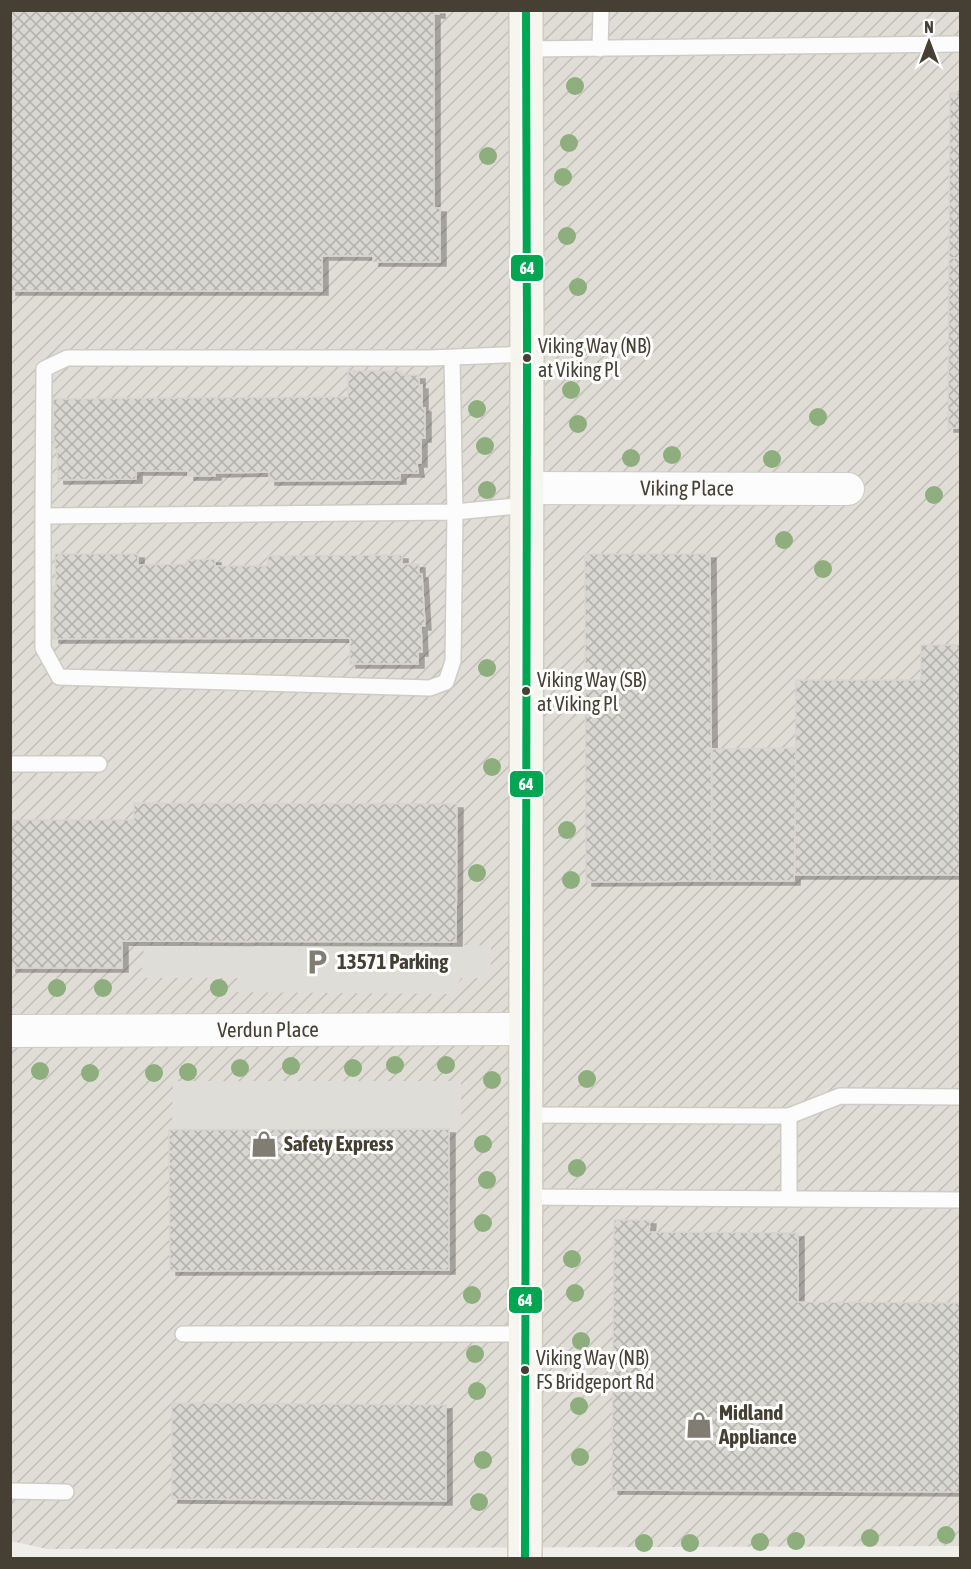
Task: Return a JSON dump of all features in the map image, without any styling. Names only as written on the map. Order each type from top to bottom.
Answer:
[{"type":"street","points":[[525,1558],[526,10]]},
{"type":"street","name":"Viking Place","points":[[527,496],[848,489]]},
{"type":"street","name":"Verdun Place","points":[[10,1031],[526,1029]]},
{"type":"lane","points":[[600,49],[601,10]]},
{"type":"lane","points":[[526,49],[960,44]]},
{"type":"lane","points":[[452,358],[455,512],[453,661],[446,682],[430,688],[59,677],[43,648],[44,369],[67,358],[452,358],[527,354]]},
{"type":"lane","points":[[43,516],[455,512],[527,496]]},
{"type":"lane","points":[[10,764],[99,764]]},
{"type":"lane","points":[[526,1115],[789,1116],[840,1096],[960,1097]]},
{"type":"lane","points":[[789,1116],[789,1199]]},
{"type":"lane","points":[[526,1197],[960,1200]]},
{"type":"lane","points":[[183,1334],[526,1334]]},
{"type":"lane","points":[[10,1491],[66,1492]]},
{"type":"shaded area","points":[[11,11],[960,11],[960,1546],[47,1549],[11,1541]]},
{"type":"shaded area","name":"13571 Parking","points":[[144,945],[491,945],[491,978],[461,978],[452,994],[230,992],[241,978],[141,978]]},
{"type":"shaded area","points":[[173,1081],[461,1081],[461,1129],[172,1129]]},
{"type":"building","points":[[10,10],[439,10],[439,14],[434,14],[434,208],[440,208],[440,262],[373,262],[373,256],[322,256],[322,291],[10,291]]},
{"type":"building","points":[[950,93],[960,93],[960,258],[949,258]]},
{"type":"building","points":[[949,258],[960,258],[960,428],[948,428]]},
{"type":"building","points":[[348,371],[401,371],[401,375],[419,375],[419,385],[422,385],[422,408],[425,408],[425,438],[421,438],[421,463],[417,463],[418,473],[400,473],[400,480],[269,481],[269,472],[188,476],[188,471],[136,471],[136,479],[58,480],[57,449],[54,449],[53,399],[348,397]]},
{"type":"building","points":[[55,554],[138,554],[138,565],[187,564],[187,560],[215,559],[215,566],[268,566],[268,556],[402,555],[402,564],[419,564],[419,574],[422,574],[425,626],[421,626],[422,652],[418,652],[418,664],[350,664],[350,638],[53,639]]},
{"type":"building","points":[[585,554],[710,554],[712,881],[586,882]]},
{"type":"building","points":[[921,645],[960,645],[960,875],[795,875],[796,680],[921,680]]},
{"type":"building","points":[[796,748],[794,881],[712,881],[712,749]]},
{"type":"building","points":[[134,803],[457,804],[456,942],[122,941],[122,968],[10,968],[10,820],[134,820]]},
{"type":"building","points":[[449,1129],[449,1270],[170,1271],[169,1130]]},
{"type":"building","points":[[614,1220],[650,1220],[649,1232],[798,1233],[798,1302],[960,1303],[960,1492],[612,1490]]},
{"type":"building","points":[[172,1403],[446,1405],[446,1501],[172,1499]]},
{"type":"transit line","name":"64","points":[[525,1558],[526,10]]},
{"type":"place","name":"Viking Way (NB) at Viking Pl","points":[[527,358]]},
{"type":"place","name":"Viking Way (SB) at Viking Pl","points":[[526,691]]},
{"type":"place","name":"13571 Parking","points":[[317,962]]},
{"type":"place","name":"Safety Express","points":[[264,1144]]},
{"type":"place","name":"Viking Way (NB) FS Bridgeport Rd","points":[[525,1370]]},
{"type":"place","name":"Midland Appliance","points":[[699,1425]]}]
